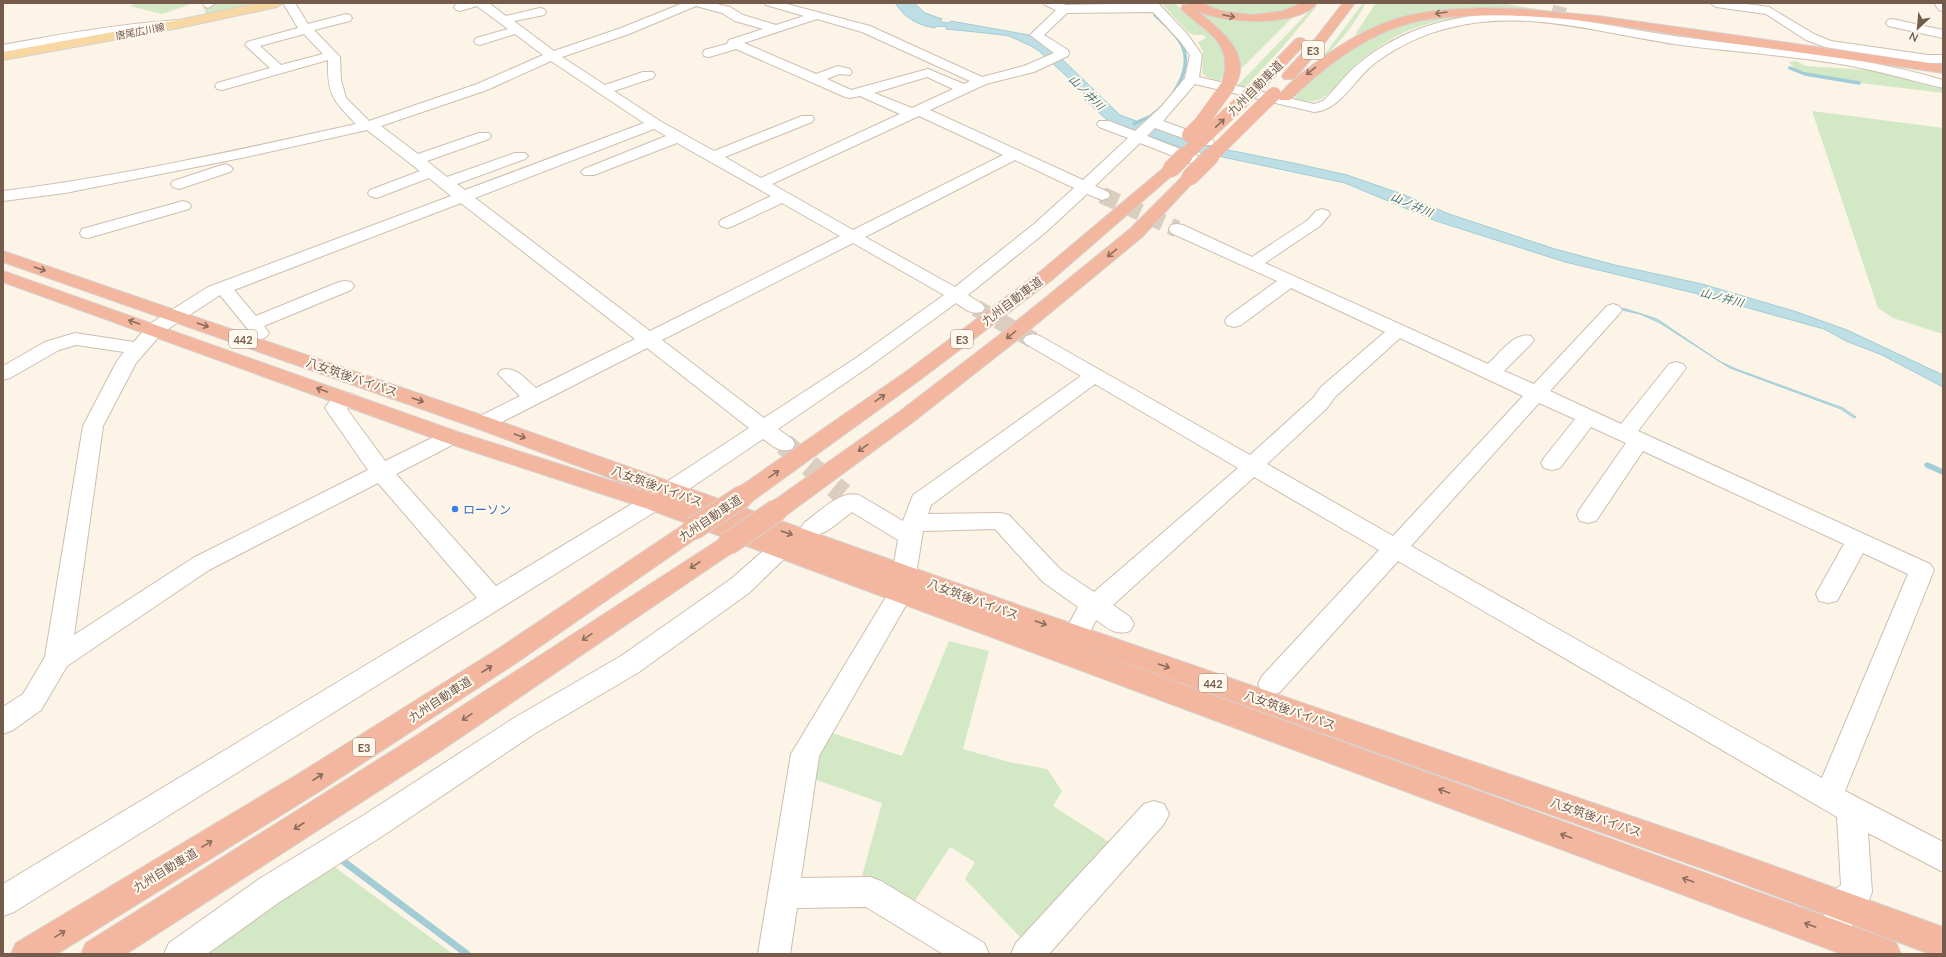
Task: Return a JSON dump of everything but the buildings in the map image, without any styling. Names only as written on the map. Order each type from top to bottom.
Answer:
[{"type":"highway","points":[[1165,167],[1201,123],[1228,86],[1233,67],[1231,56],[1226,44],[1213,30],[1181,3]]},
{"type":"highway","points":[[1193,3],[1207,11],[1252,18],[1286,15],[1311,3]]},
{"type":"highway","name":"九州自動車道","points":[[97,954],[429,743],[728,544],[906,417],[1009,337],[1136,233],[1196,172],[1279,96],[1349,3]]},
{"type":"highway","points":[[1512,3],[1943,67]]},
{"type":"highway","points":[[1538,3],[1769,45],[1943,67]]},
{"type":"highway","points":[[1555,3],[1592,14]]},
{"type":"highway","points":[[1279,96],[1341,49],[1390,25],[1410,19],[1448,12],[1475,10],[1524,10],[1592,14]]},
{"type":"highway","name":"九州自動車道","points":[[27,954],[310,782],[510,654],[743,496],[914,375],[1047,275],[1165,167],[1254,90],[1309,31]]},
{"type":"highway","points":[[1838,53],[1943,75]]},
{"type":"highway","name":"八女筑後バイパス","points":[[3,256],[483,423],[661,497],[779,550],[902,583],[1076,635],[1718,860],[1943,943]]},
{"type":"highway","name":"八女筑後バイパス","points":[[3,276],[451,437],[661,497],[902,583],[1886,954]]},
{"type":"main road","name":"唐尾広川線","points":[[3,56],[179,24],[277,3]]},
{"type":"street","points":[[289,3],[305,30],[334,57],[334,80],[340,99],[368,125],[432,172],[784,444]]},
{"type":"street","points":[[460,7],[474,3]]},
{"type":"street","points":[[481,3],[552,56],[656,124],[956,295],[976,308]]},
{"type":"street","points":[[654,9],[676,7],[693,3]]},
{"type":"street","points":[[696,3],[726,10],[739,18],[776,29]]},
{"type":"street","points":[[770,3],[866,29],[981,81]]},
{"type":"street","points":[[3,901],[661,497],[765,429],[863,362],[956,295],[1040,228],[1167,109],[1192,79],[1196,55],[1184,38],[1154,6],[1064,8],[1049,3]]},
{"type":"street","points":[[1716,3],[1769,11],[1810,37],[1830,44],[1928,59],[1943,59],[1943,46]]},
{"type":"street","points":[[1940,3],[1943,7]]},
{"type":"street","points":[[3,196],[65,188],[249,152],[368,125],[482,87],[552,56],[588,45],[676,7]]},
{"type":"street","points":[[759,184],[981,81],[1029,69],[1063,53],[1036,35],[1064,8]]},
{"type":"street","points":[[504,20],[540,12]]},
{"type":"street","points":[[736,45],[733,43],[815,16]]},
{"type":"street","points":[[1192,79],[1314,108],[1324,106],[1362,68],[1381,54],[1415,35],[1465,19],[1522,17],[1565,22],[1674,40],[1831,59],[1908,74],[1943,84]]},
{"type":"street","points":[[279,70],[251,45],[346,18]]},
{"type":"street","points":[[1892,23],[1943,34]]},
{"type":"street","points":[[3,49],[122,28],[179,24]]},
{"type":"street","points":[[486,43],[521,33]]},
{"type":"street","points":[[709,52],[736,45],[850,94],[906,80],[947,65]]},
{"type":"street","points":[[766,58],[783,51]]},
{"type":"street","points":[[222,86],[332,55]]},
{"type":"street","points":[[815,79],[838,70],[845,72]]},
{"type":"street","points":[[928,73],[965,89]]},
{"type":"street","points":[[604,90],[648,75]]},
{"type":"street","points":[[906,80],[948,97]]},
{"type":"street","points":[[884,86],[907,96],[921,110]]},
{"type":"street","points":[[861,92],[921,110],[1014,155],[1102,195]]},
{"type":"street","points":[[713,157],[807,119]]},
{"type":"street","points":[[3,722],[32,702],[58,659],[93,426],[127,361],[155,330],[214,291],[656,124]]},
{"type":"street","points":[[1104,124],[1146,130],[1207,142]]},
{"type":"street","points":[[1146,130],[1196,172]]},
{"type":"street","points":[[416,160],[484,136]]},
{"type":"street","points":[[589,172],[678,137]]},
{"type":"street","points":[[179,184],[230,167],[249,152]]},
{"type":"street","points":[[483,423],[648,338],[1014,155]]},
{"type":"street","points":[[445,183],[520,156]]},
{"type":"street","points":[[376,193],[432,172]]},
{"type":"street","points":[[727,222],[782,197]]},
{"type":"street","points":[[88,233],[183,206]]},
{"type":"street","points":[[1252,264],[1314,223],[1322,214]]},
{"type":"street","points":[[1177,229],[1534,394],[1922,570],[1839,803],[1857,892],[1839,904],[1841,936]]},
{"type":"street","points":[[1234,321],[1289,281]]},
{"type":"street","points":[[223,288],[255,330],[345,286]]},
{"type":"street","points":[[1271,684],[1612,310]]},
{"type":"street","points":[[1076,635],[1086,614],[1246,474],[1252,466],[1320,403],[1328,392],[1397,331]]},
{"type":"street","points":[[3,374],[52,346],[75,339],[138,348]]},
{"type":"street","points":[[1033,340],[1839,803],[1943,858]]},
{"type":"street","points":[[1490,373],[1524,340]]},
{"type":"street","points":[[1588,515],[1631,438],[1676,368]]},
{"type":"street","points":[[508,374],[532,397]]},
{"type":"street","points":[[774,954],[805,754],[902,583],[912,529],[921,501],[1094,376]]},
{"type":"street","points":[[346,399],[335,408],[382,473],[493,600]]},
{"type":"street","points":[[1552,463],[1587,418]]},
{"type":"street","points":[[58,659],[201,564],[451,437]]},
{"type":"street","points":[[812,529],[847,497],[912,529],[1001,521],[1052,576],[1122,624]]},
{"type":"street","points":[[1828,594],[1858,541]]},
{"type":"street","points":[[180,954],[270,890],[374,825],[524,726],[630,664],[740,586],[779,550]]},
{"type":"street","points":[[1027,954],[1154,814]]},
{"type":"street","points":[[783,893],[870,892],[973,954]]},
{"type":"green space","points":[[138,3],[194,3],[162,14],[130,6]]},
{"type":"green space","points":[[205,3],[264,3],[207,16],[204,9]]},
{"type":"green space","points":[[1161,3],[1175,3],[1213,36],[1221,46],[1225,56],[1225,67],[1220,81],[1207,77],[1202,73],[1203,52],[1198,42],[1206,38],[1203,35],[1194,35],[1189,33]]},
{"type":"green space","points":[[1199,3],[1304,3],[1277,13],[1252,15],[1226,12]]},
{"type":"green space","points":[[1363,3],[1366,3],[1346,33],[1321,59]]},
{"type":"green space","points":[[1376,3],[1499,3],[1543,10],[1470,9],[1424,14],[1378,26],[1354,36]]},
{"type":"green space","points":[[1314,6],[1317,6],[1281,49],[1245,87],[1237,86]]},
{"type":"green space","points":[[1190,7],[1230,19],[1254,21],[1295,15],[1242,68],[1240,67],[1234,48],[1222,32]]},
{"type":"green space","points":[[1457,14],[1521,14],[1462,17],[1426,24],[1391,39],[1360,60],[1332,90],[1321,99],[1305,102],[1294,100],[1308,82],[1353,48],[1368,39],[1399,25],[1415,20]]},
{"type":"green space","points":[[1796,61],[1806,66],[1882,71],[1943,86],[1943,93],[1861,83],[1809,74],[1794,68],[1789,62]]},
{"type":"green space","points":[[1812,111],[1943,128],[1943,334],[1893,318],[1878,308]]},
{"type":"green space","points":[[949,641],[989,651],[963,749],[1009,762],[1047,769],[1062,791],[1053,806],[1114,845],[1080,884],[1020,937],[965,879],[975,862],[950,847],[912,905],[862,876],[882,803],[811,778],[829,732],[902,756]]},
{"type":"green space","points":[[332,865],[453,954],[195,954]]},
{"type":"water","name":"山ノ井川","points":[[895,3],[914,3],[925,13],[942,19],[940,22],[949,23],[951,21],[1029,35],[1061,58],[1120,115],[1188,140],[1208,146],[1347,175],[1402,194],[1449,214],[1555,249],[1615,265],[1702,284],[1797,312],[1847,330],[1943,375],[1943,387],[1882,355],[1846,341],[1824,329],[1694,293],[1565,262],[1436,221],[1345,183],[1185,149],[1107,120],[1085,100],[1084,93],[1076,85],[1039,51],[1031,46],[1009,36],[946,29],[947,27],[937,26],[935,28],[923,25],[907,17]]},
{"type":"water","points":[[1623,308],[1657,319],[1717,360],[1660,323],[1640,314],[1622,310]]},
{"type":"water","points":[[1719,361],[1736,369],[1843,408],[1856,417],[1854,418],[1841,409],[1730,368]]},
{"type":"waterway","points":[[1134,124],[1151,116],[1166,103],[1178,85],[1183,75],[1185,65],[1185,55],[1182,45],[1173,33],[1155,15]]},
{"type":"waterway","points":[[1790,68],[1805,74],[1859,83]]},
{"type":"waterway","points":[[1927,465],[1943,472]]},
{"type":"waterway","points":[[339,858],[467,954]]},
{"type":"tunnel","points":[[1557,20],[1561,3]]},
{"type":"tunnel","points":[[1102,195],[1177,229]]},
{"type":"tunnel","points":[[976,308],[1033,340]]},
{"type":"tunnel","points":[[784,444],[843,494]]},
{"type":"place","name":"ローソン","points":[[455,509]]}]
